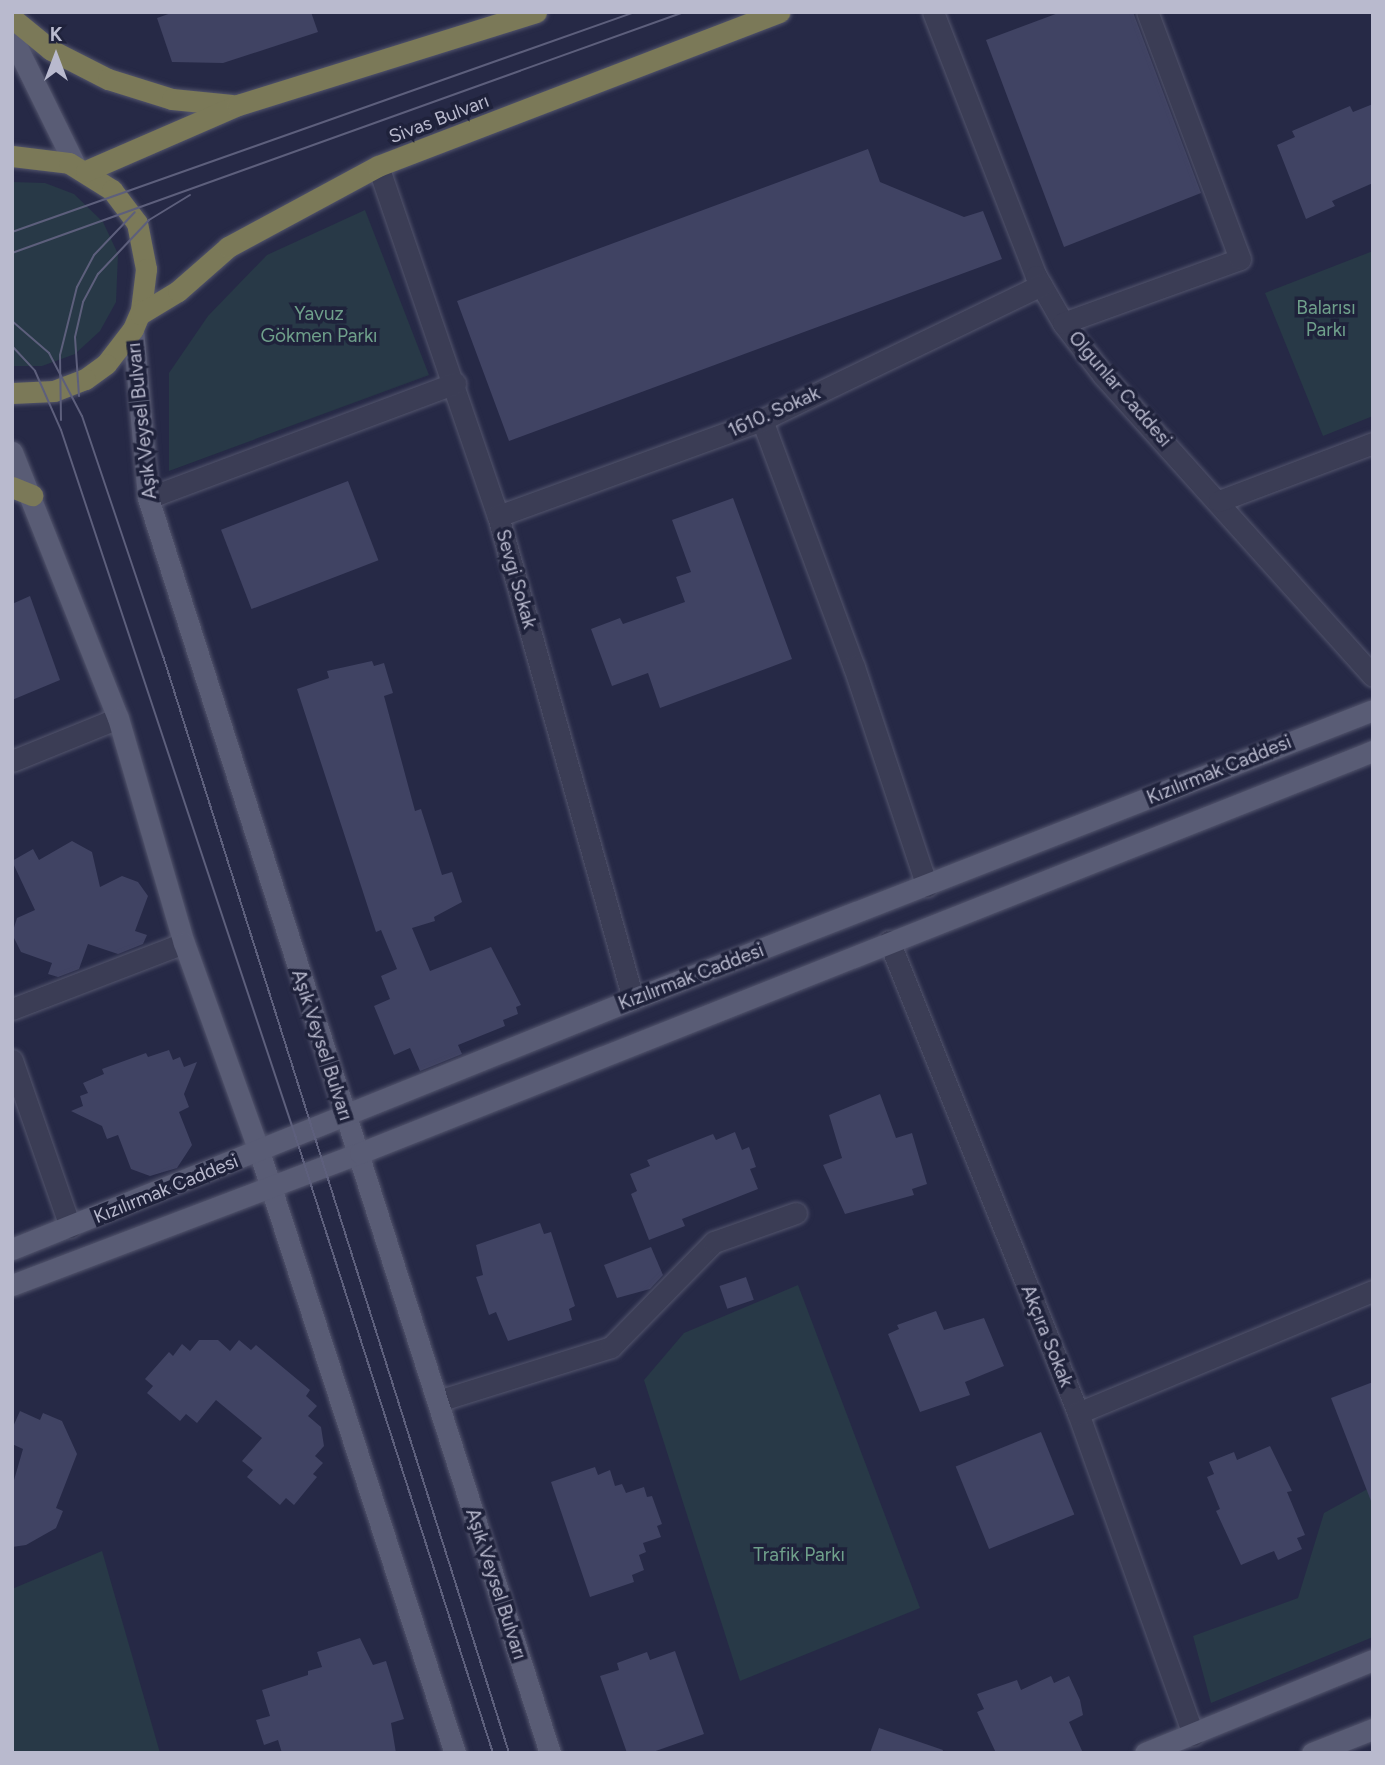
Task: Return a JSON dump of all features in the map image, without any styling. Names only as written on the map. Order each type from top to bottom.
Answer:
[{"type":"highway","points":[[80,168],[238,105],[536,12]]},
{"type":"highway","name":"Sivas Bulvarı","points":[[136,322],[178,291],[229,247],[378,166],[779,12]]},
{"type":"highway","points":[[12,18],[51,50],[108,79],[172,99],[238,105]]},
{"type":"highway","points":[[12,156],[50,157],[80,168],[117,194],[137,223],[146,269],[136,322],[106,364],[85,379],[54,391],[12,393]]},
{"type":"main road","points":[[12,37],[80,168]]},
{"type":"main road","name":"Aşık Veysel Bulvarı","points":[[136,322],[148,498],[343,1115],[360,1153],[550,1753]]},
{"type":"main road","points":[[12,452],[19,495],[118,718],[184,943],[259,1151],[454,1753]]},
{"type":"main road","name":"Kızılırmak Caddesi","points":[[12,1249],[633,999],[1373,710]]},
{"type":"main road","name":"Kızılırmak Caddesi","points":[[12,1285],[269,1185],[360,1153],[1373,751]]},
{"type":"main road","points":[[1145,1753],[1373,1660]]},
{"type":"main road","points":[[1312,1753],[1372,1730]]},
{"type":"street","name":"Olgunlar Caddesi","points":[[933,12],[1041,285],[1063,323],[1103,375],[1219,501],[1373,676]]},
{"type":"street","points":[[1063,323],[1240,259],[1147,12]]},
{"type":"street","name":"Sevgi Sokak","points":[[378,166],[455,383],[498,516],[633,999]]},
{"type":"street","name":"1610. Sokak","points":[[498,516],[762,420],[1041,285]]},
{"type":"street","points":[[148,498],[455,383]]},
{"type":"street","points":[[762,420],[854,667],[927,886]]},
{"type":"street","points":[[1219,501],[1373,443]]},
{"type":"street","points":[[12,761],[118,718]]},
{"type":"street","name":"Akçıra Sokak","points":[[888,942],[1078,1413],[1193,1735]]},
{"type":"street","points":[[12,1009],[184,943]]},
{"type":"street","points":[[12,1060],[70,1227]]},
{"type":"street","points":[[438,1401],[611,1347],[714,1242],[796,1213]]},
{"type":"street","points":[[1078,1413],[1373,1291]]},
{"type":"green space","points":[[12,182],[45,183],[74,194],[103,222],[118,254],[116,302],[100,331],[75,354],[42,366],[12,366]]},
{"type":"green space","name":"Yavuz Gökmen Parkı","points":[[365,210],[429,375],[169,471],[169,373],[208,316],[267,255]]},
{"type":"green space","name":"Balarısı Parkı","points":[[1373,251],[1373,416],[1323,436],[1265,293]]},
{"type":"green space","name":"Trafik Parkı","points":[[798,1285],[920,1608],[740,1681],[644,1380],[684,1333]]},
{"type":"green space","points":[[1373,1486],[1373,1637],[1211,1703],[1193,1636],[1298,1598],[1324,1513]]},
{"type":"green space","points":[[102,1551],[160,1753],[12,1753],[12,1589]]},
{"type":"building","points":[[174,12],[311,12],[318,32],[223,63],[172,62],[157,18]]},
{"type":"building","points":[[1061,12],[1133,12],[1201,193],[1064,247],[986,40]]},
{"type":"building","points":[[1373,104],[1373,183],[1332,201],[1335,206],[1306,219],[1277,145],[1295,137],[1292,131],[1350,106],[1353,112]]},
{"type":"building","points":[[868,149],[880,182],[964,217],[983,211],[1002,259],[509,441],[457,301]]},
{"type":"building","points":[[348,481],[378,560],[251,609],[221,530]]},
{"type":"building","points":[[733,498],[792,659],[660,708],[648,673],[612,686],[591,629],[620,618],[623,624],[685,602],[676,577],[691,572],[672,520]]},
{"type":"building","points":[[30,596],[60,680],[12,700],[12,604]]},
{"type":"building","points":[[372,661],[374,666],[384,663],[393,693],[384,696],[415,811],[421,809],[442,875],[452,872],[462,902],[434,917],[435,921],[412,928],[430,971],[491,947],[521,1005],[516,1007],[518,1014],[503,1020],[505,1026],[458,1045],[462,1054],[420,1071],[410,1048],[394,1055],[374,1006],[390,999],[381,976],[397,969],[381,930],[376,932],[297,689],[329,678],[327,671]]},
{"type":"building","points":[[72,841],[92,852],[100,887],[122,876],[138,882],[148,896],[135,931],[147,935],[143,944],[118,954],[88,944],[79,969],[58,977],[48,974],[52,963],[21,952],[12,934],[17,918],[35,910],[12,861],[33,849],[39,860]]},
{"type":"building","points":[[169,1050],[173,1060],[180,1057],[184,1067],[197,1062],[184,1094],[189,1107],[179,1112],[192,1145],[177,1168],[150,1176],[131,1169],[118,1135],[107,1139],[102,1126],[71,1111],[83,1106],[80,1096],[88,1093],[83,1083],[104,1074],[102,1069],[146,1053],[148,1057]]},
{"type":"building","points":[[880,1094],[896,1138],[912,1133],[927,1184],[912,1189],[914,1195],[845,1214],[823,1165],[842,1158],[829,1115]]},
{"type":"building","points":[[735,1132],[742,1150],[749,1147],[756,1167],[750,1169],[758,1189],[682,1219],[685,1226],[649,1240],[631,1194],[637,1191],[630,1174],[650,1166],[647,1160],[713,1134],[716,1140]]},
{"type":"building","points":[[540,1223],[544,1234],[551,1232],[575,1306],[569,1309],[572,1320],[508,1341],[496,1312],[489,1315],[476,1277],[483,1275],[476,1245]]},
{"type":"building","points":[[651,1247],[663,1275],[650,1289],[617,1298],[604,1265]]},
{"type":"building","points":[[746,1277],[754,1300],[727,1309],[720,1286]]},
{"type":"building","points":[[936,1311],[944,1330],[984,1318],[1004,1366],[965,1382],[970,1395],[920,1412],[888,1334],[899,1329],[897,1325]]},
{"type":"building","points":[[199,1340],[218,1340],[230,1351],[239,1340],[251,1350],[256,1345],[310,1390],[306,1396],[317,1406],[308,1416],[321,1427],[324,1446],[315,1456],[323,1463],[313,1474],[317,1477],[294,1505],[286,1498],[280,1505],[247,1477],[253,1470],[242,1461],[262,1438],[216,1400],[197,1423],[186,1414],[180,1421],[147,1393],[153,1386],[145,1379],[169,1352],[173,1356],[182,1344],[190,1351]]},
{"type":"building","points":[[1373,1382],[1373,1501],[1371,1501],[1331,1398]]},
{"type":"building","points":[[20,1411],[40,1420],[43,1413],[62,1421],[77,1454],[56,1508],[63,1511],[56,1528],[26,1545],[12,1547],[12,1487],[23,1449],[12,1444],[12,1429]]},
{"type":"building","points":[[1041,1432],[1074,1515],[989,1549],[956,1466]]},
{"type":"building","points":[[1270,1446],[1292,1491],[1287,1492],[1305,1535],[1297,1538],[1302,1549],[1278,1560],[1274,1551],[1241,1565],[1216,1511],[1220,1509],[1207,1477],[1214,1474],[1209,1462],[1234,1452],[1237,1460]]},
{"type":"building","points":[[595,1467],[598,1475],[610,1470],[615,1486],[622,1484],[626,1493],[644,1487],[647,1497],[652,1496],[662,1524],[657,1526],[661,1537],[643,1543],[646,1552],[639,1555],[644,1570],[632,1575],[634,1582],[590,1597],[551,1482]]},
{"type":"building","points":[[360,1638],[373,1665],[386,1661],[404,1719],[391,1723],[396,1753],[282,1753],[278,1740],[264,1745],[256,1720],[270,1716],[262,1690],[308,1675],[308,1671],[322,1667],[317,1652]]},
{"type":"building","points":[[675,1651],[704,1734],[650,1753],[627,1753],[600,1676],[619,1670],[617,1663],[647,1652],[650,1660]]},
{"type":"building","points":[[1051,1676],[1054,1683],[1069,1676],[1080,1700],[1083,1715],[1069,1722],[1083,1753],[996,1753],[977,1712],[984,1709],[977,1694],[1017,1680],[1021,1690]]},
{"type":"building","points":[[879,1728],[943,1750],[942,1753],[870,1753]]},
{"type":"tram line","points":[[12,232],[635,12]]},
{"type":"tram line","points":[[12,253],[684,12]]},
{"type":"tram line","points":[[79,396],[75,337],[83,302],[98,274],[149,220],[190,195]]},
{"type":"tram line","points":[[61,420],[60,355],[77,287],[94,255],[135,212]]},
{"type":"tram line","points":[[12,321],[49,353],[82,416],[163,656],[509,1753]]},
{"type":"tram line","points":[[12,346],[35,371],[61,430],[295,1135],[493,1753]]}]
